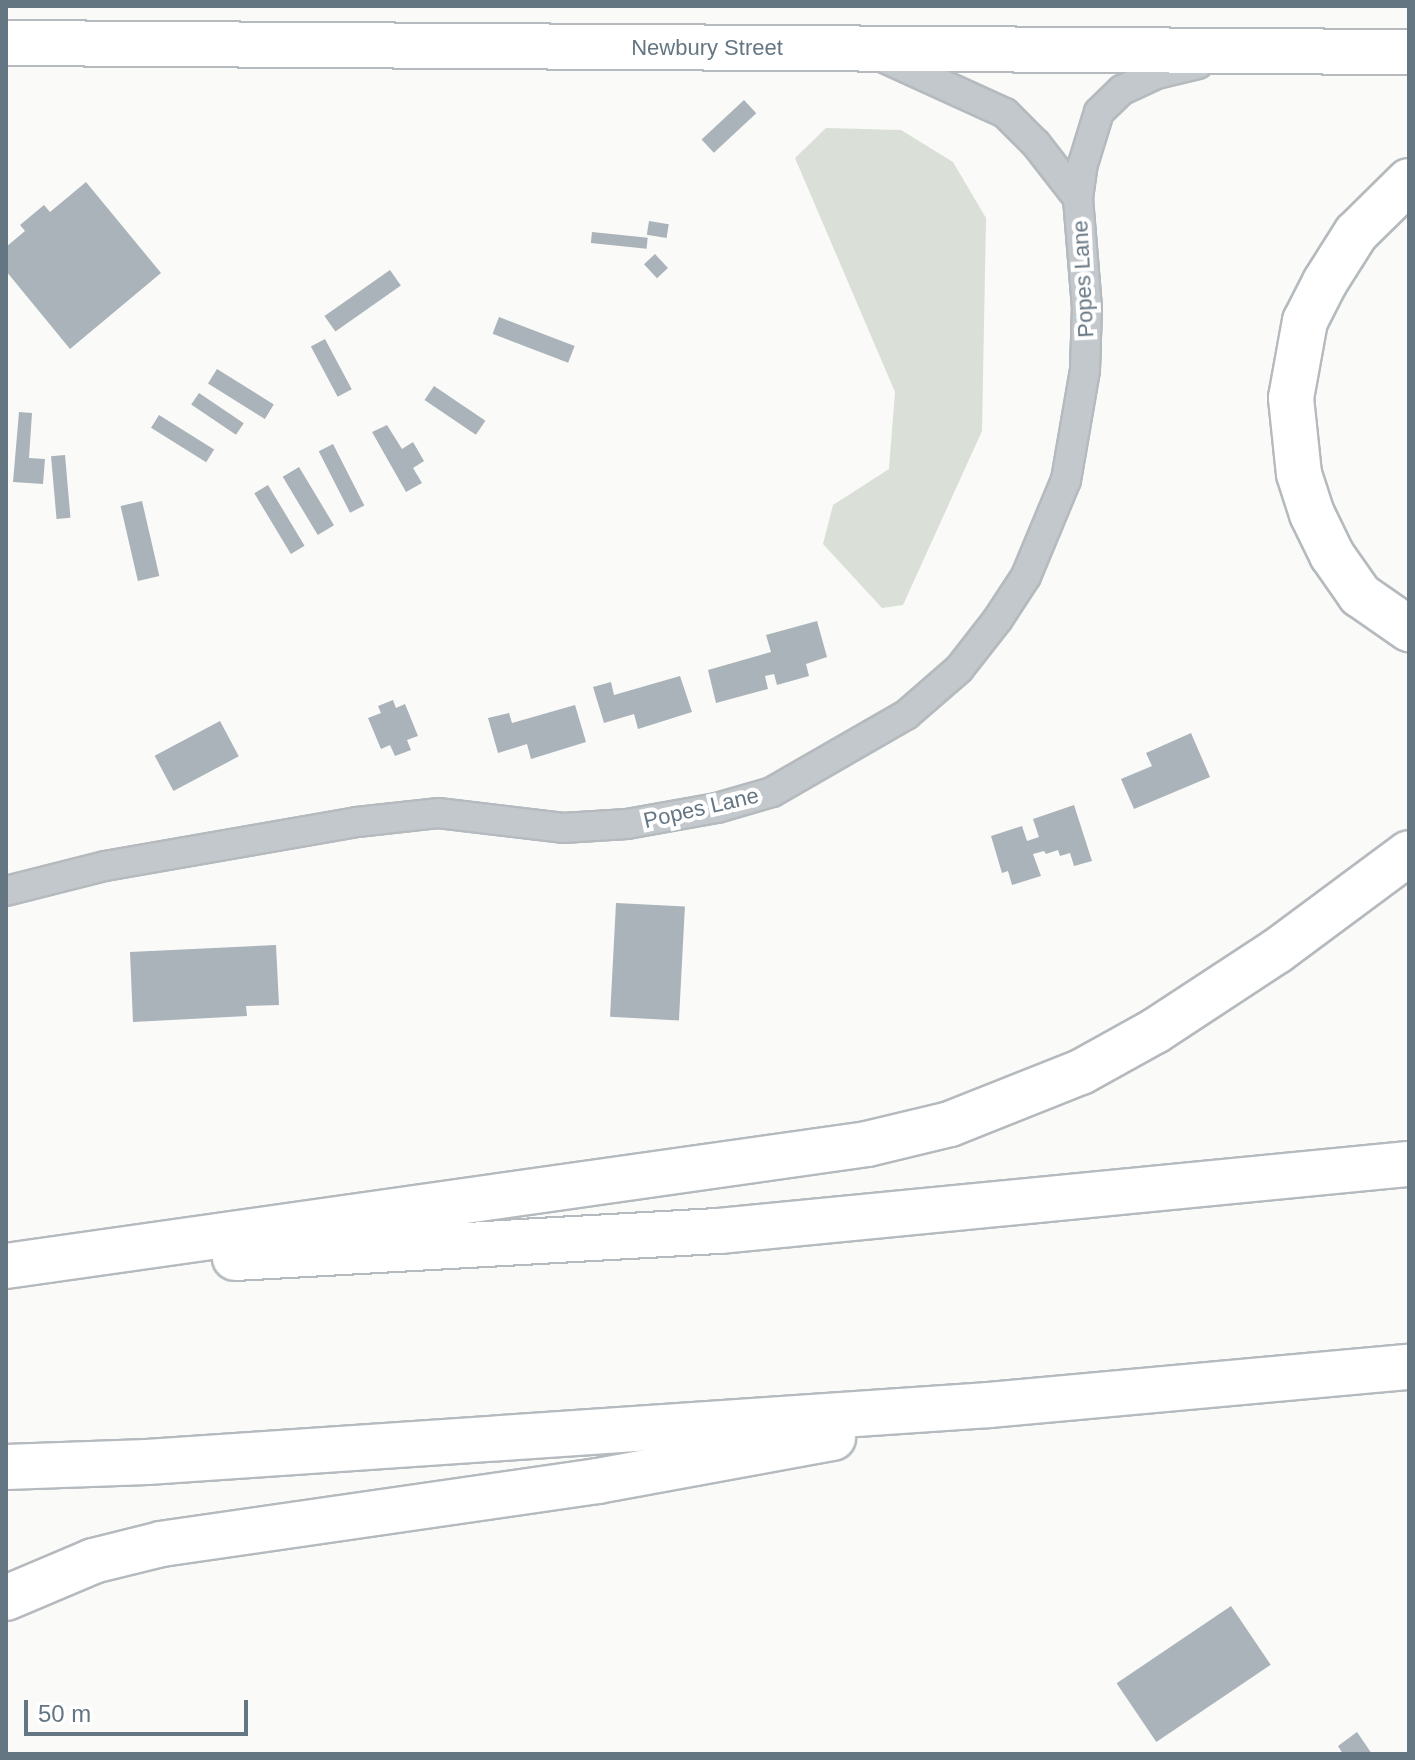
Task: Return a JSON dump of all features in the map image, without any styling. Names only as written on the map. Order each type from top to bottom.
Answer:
[{"type":"main road","name":"Newbury Street","points":[[6,43],[1409,52]]},
{"type":"main road","points":[[1409,181],[1356,233],[1325,282],[1305,321],[1291,398],[1299,474],[1312,514],[1332,555],[1360,595],[1409,629]]},
{"type":"main road","points":[[6,1268],[867,1144],[950,1124],[1081,1072],[1155,1031],[1277,951],[1409,853]]},
{"type":"main road","points":[[6,1268],[719,1231],[1409,1164]]},
{"type":"main road","points":[[6,1467],[147,1462],[989,1405],[1409,1367]]},
{"type":"main road","points":[[6,1598],[93,1561],[161,1544],[598,1481],[753,1455],[989,1405]]},
{"type":"street","name":"Popes Lane","points":[[864,49],[1005,113],[1036,144],[1078,198]]},
{"type":"street","name":"Popes Lane","points":[[6,891],[105,866],[357,822],[438,813],[563,828],[627,824],[717,808],[772,792],[906,715],[959,669],[998,619],[1026,576],[1066,480],[1085,370],[1087,308],[1078,198],[1083,164],[1099,112],[1122,90],[1157,74],[1241,51]]},
{"type":"shaded area","points":[[826,128],[901,130],[953,162],[986,218],[982,431],[903,605],[882,608],[823,544],[833,505],[889,469],[895,392],[795,158]]},
{"type":"building","points":[[744,100],[756,113],[714,153],[702,140]]},
{"type":"building","points":[[86,182],[161,273],[70,349],[6,271],[6,247],[25,231],[20,225],[44,205],[50,212]]},
{"type":"building","points":[[649,221],[669,224],[667,238],[647,235]]},
{"type":"building","points":[[592,232],[648,238],[647,249],[591,243]]},
{"type":"building","points":[[655,254],[668,268],[657,278],[644,264]]},
{"type":"building","points":[[390,270],[401,286],[335,331],[324,316]]},
{"type":"building","points":[[499,317],[575,346],[568,363],[493,334]]},
{"type":"building","points":[[325,339],[352,389],[338,397],[311,347]]},
{"type":"building","points":[[217,369],[274,405],[265,419],[208,383]]},
{"type":"building","points":[[434,386],[485,421],[476,435],[424,400]]},
{"type":"building","points":[[199,393],[244,423],[236,435],[191,405]]},
{"type":"building","points":[[19,412],[32,413],[29,458],[45,459],[43,484],[13,482]]},
{"type":"building","points":[[159,415],[214,449],[206,462],[151,428]]},
{"type":"building","points":[[387,425],[402,449],[413,442],[424,461],[413,468],[422,483],[406,492],[372,432]]},
{"type":"building","points":[[333,444],[364,505],[350,513],[319,451]]},
{"type":"building","points":[[65,455],[70,518],[57,519],[51,456]]},
{"type":"building","points":[[299,467],[334,525],[318,535],[283,477]]},
{"type":"building","points":[[268,485],[305,546],[291,554],[254,493]]},
{"type":"building","points":[[142,501],[159,576],[138,581],[121,506]]},
{"type":"building","points":[[817,621],[827,657],[806,664],[809,676],[777,685],[774,674],[765,676],[768,689],[716,703],[708,670],[771,652],[766,635]]},
{"type":"building","points":[[680,676],[692,712],[638,729],[634,714],[604,723],[593,687],[611,682],[614,695]]},
{"type":"building","points":[[393,700],[396,708],[405,704],[418,736],[407,740],[411,750],[395,756],[390,745],[381,749],[368,718],[381,713],[378,706]]},
{"type":"building","points":[[575,705],[586,742],[531,759],[527,744],[498,753],[488,718],[509,713],[512,723]]},
{"type":"building","points":[[220,721],[239,756],[173,791],[155,756]]},
{"type":"building","points":[[1191,733],[1210,777],[1134,809],[1121,779],[1152,766],[1146,753]]},
{"type":"building","points":[[1074,805],[1092,861],[1074,866],[1070,853],[1060,856],[1058,850],[1033,854],[1041,876],[1012,885],[1008,871],[1002,873],[991,836],[1022,826],[1027,841],[1039,837],[1033,819]]},
{"type":"building","points":[[616,903],[685,907],[679,1020],[610,1017]]},
{"type":"building","points":[[276,945],[279,1005],[246,1006],[247,1016],[133,1022],[130,952]]},
{"type":"building","points":[[1231,1606],[1271,1665],[1156,1742],[1117,1683]]},
{"type":"building","points":[[1357,1732],[1372,1754],[1343,1754],[1338,1746]]}]
